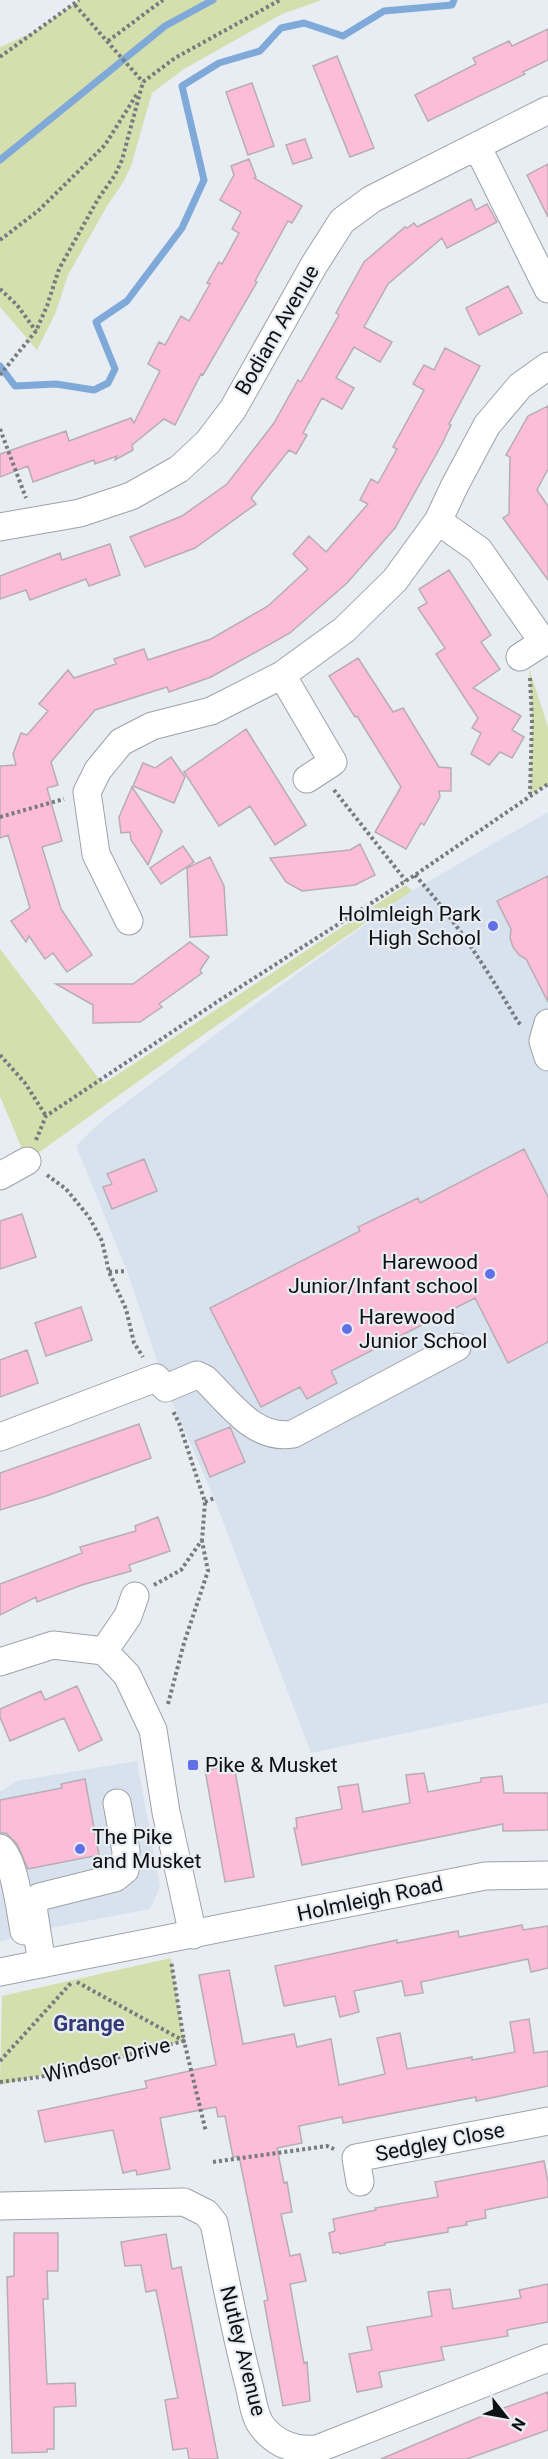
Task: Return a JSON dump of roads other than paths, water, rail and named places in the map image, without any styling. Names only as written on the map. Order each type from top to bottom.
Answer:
[{"type":"street","name":"Bodiam Avenue","points":[[0,527],[80,513],[131,496],[179,469],[208,442],[232,409],[314,265],[342,221],[372,199],[548,110]]},
{"type":"street","points":[[477,146],[548,290]]},
{"type":"street","points":[[129,921],[96,854],[87,792],[98,770],[121,742],[152,726],[211,711],[282,675],[344,630],[395,580],[438,521],[487,425],[520,386],[548,366]]},
{"type":"street","points":[[438,521],[479,550],[534,648]]},
{"type":"street","points":[[282,675],[333,762],[314,775]]},
{"type":"street","points":[[0,1176],[27,1161]]},
{"type":"street","points":[[0,1437],[101,1388],[161,1383],[197,1375],[205,1379],[250,1423],[265,1432],[280,1436],[293,1434],[457,1347]]},
{"type":"street","points":[[104,1651],[128,1616],[135,1596]]},
{"type":"street","points":[[0,1662],[53,1645],[104,1651],[127,1675],[153,1730],[166,1812],[180,1938],[0,1972]]},
{"type":"street","points":[[37,1966],[33,1907],[39,1897],[115,1878],[125,1870],[126,1851],[117,1803]]},
{"type":"street","points":[[0,1848],[4,1851],[14,1880],[37,1966]]},
{"type":"street","name":"Holmleigh Road","points":[[180,1938],[485,1876],[548,1875]]},
{"type":"street","name":"Sedgley Close","points":[[358,2170],[548,2121]]},
{"type":"street","name":"Nutley Avenue","points":[[0,2206],[184,2202],[206,2213],[214,2223],[240,2351],[259,2422],[268,2434],[281,2443],[300,2450],[317,2449],[548,2358]]},
{"type":"waterway","points":[[0,160],[165,26],[213,0]]},
{"type":"waterway","points":[[0,366],[15,386],[56,384],[94,390],[108,383],[115,369],[96,322],[127,301],[182,228],[204,180],[182,86],[219,63],[260,51],[281,28],[304,23],[343,36],[384,11],[452,5],[454,0]]},
{"type":"place","name":"Holmleigh Park High School","points":[[493,926]]},
{"type":"place","name":"Harewood Junior/Infant school","points":[[490,1274]]},
{"type":"place","name":"Harewood Junior School","points":[[347,1329]]},
{"type":"place","name":"Pike & Musket","points":[[193,1765]]},
{"type":"place","name":"The Pike and Musket","points":[[80,1849]]},
{"type":"district","name":"Grange","points":[[89,2023]]}]
